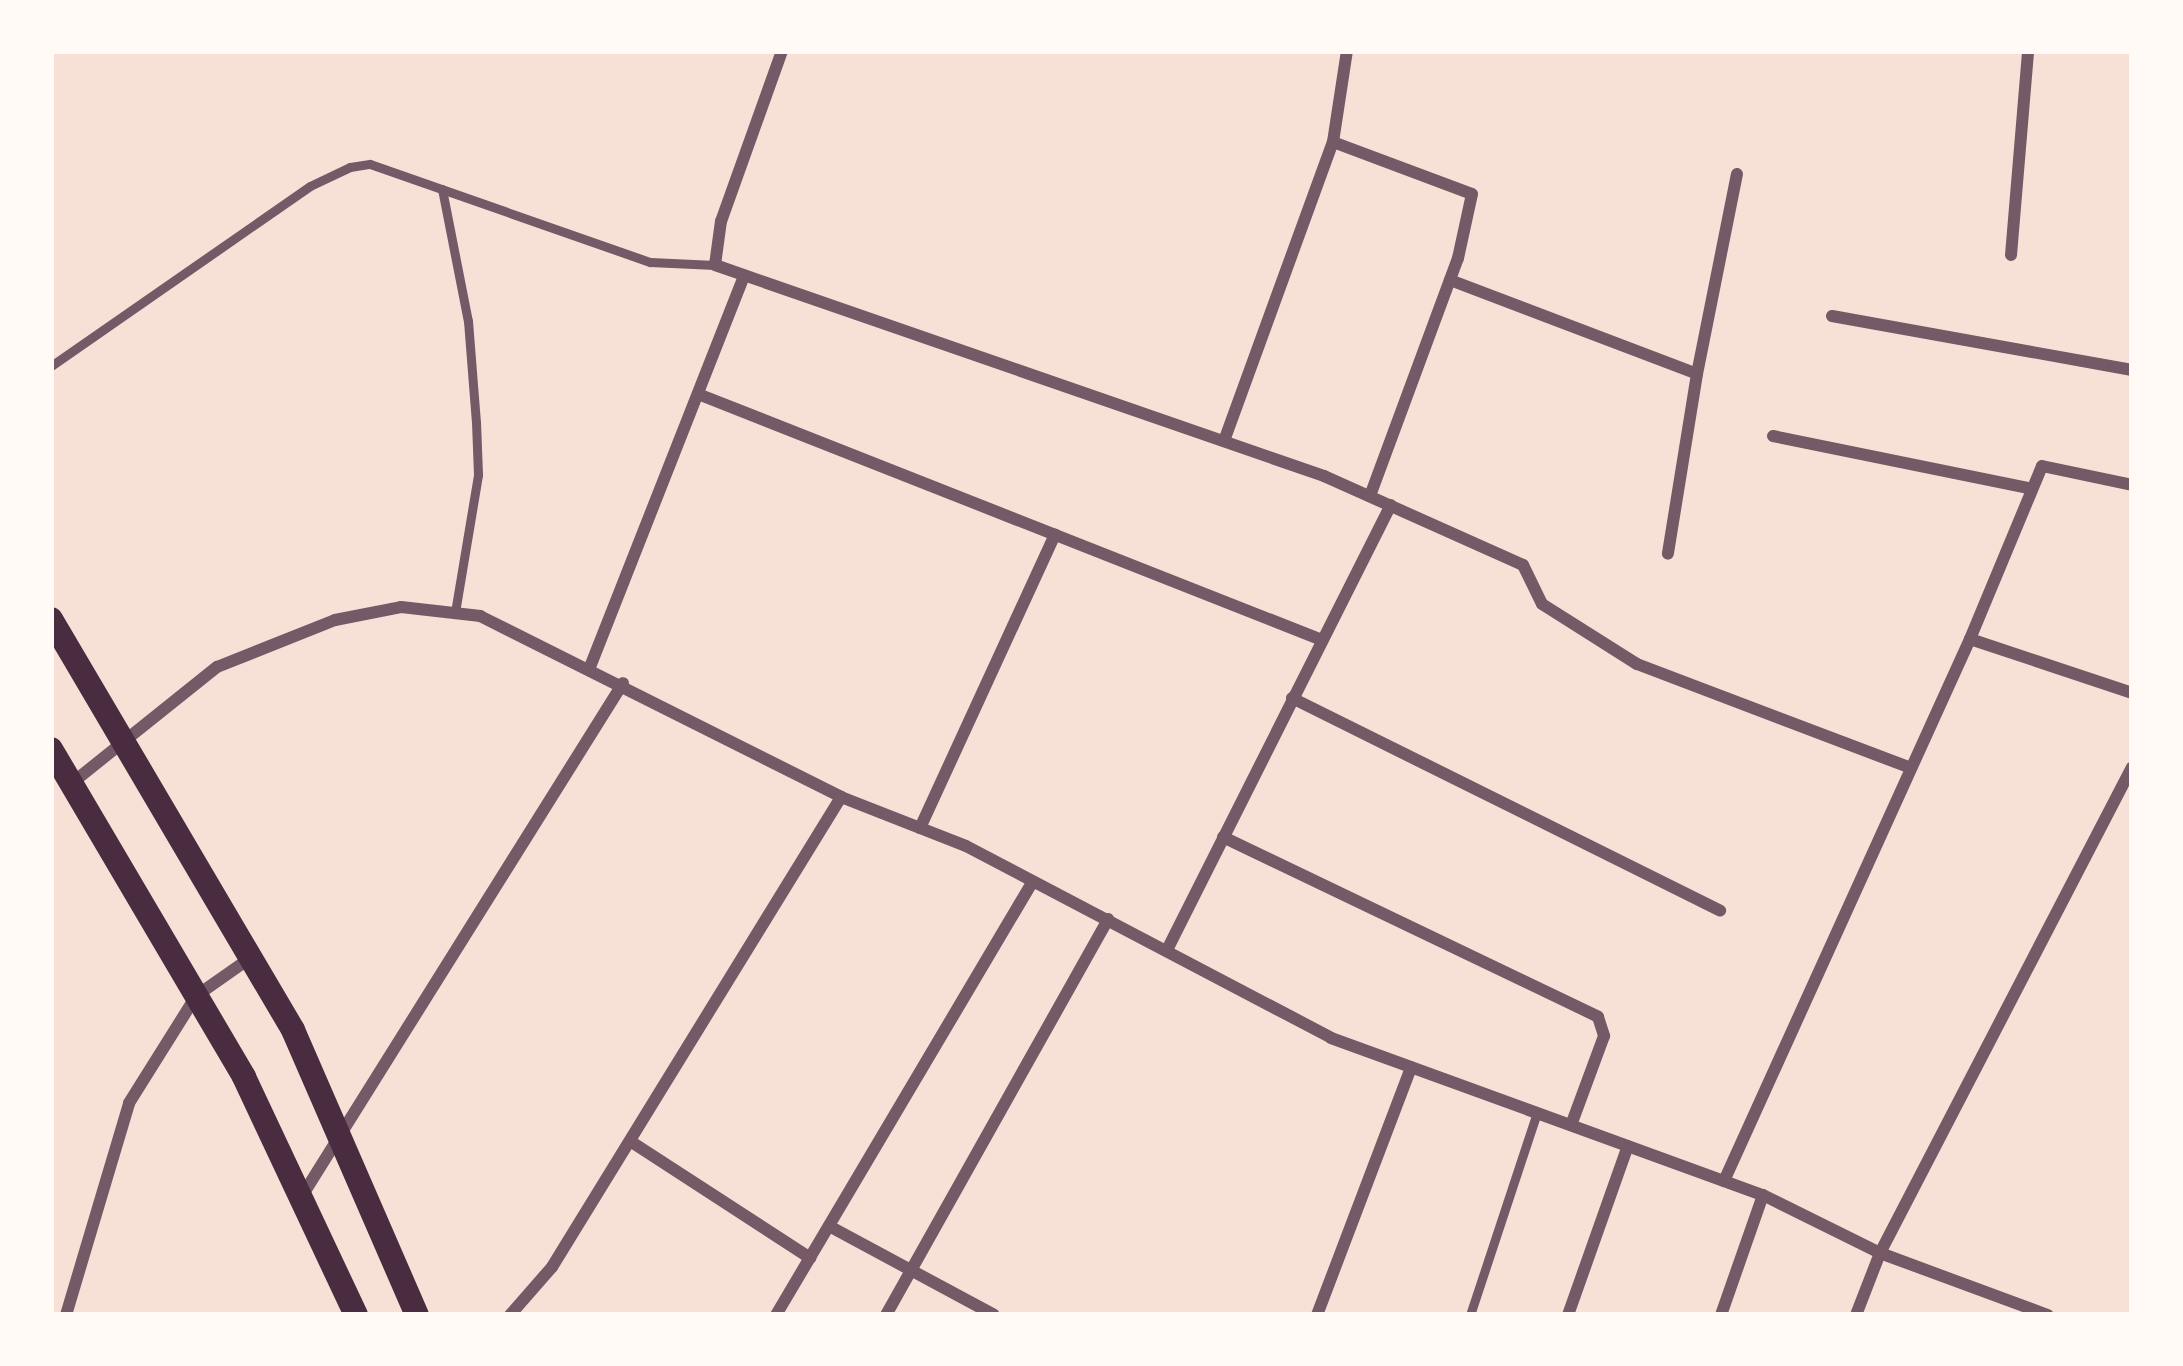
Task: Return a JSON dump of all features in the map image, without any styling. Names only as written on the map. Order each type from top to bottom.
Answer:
[{"type":"main road","points":[[51,619],[250,958],[340,1136],[417,1315]]},
{"type":"main road","points":[[51,749],[196,996],[356,1315]]},
{"type":"street","points":[[782,51],[721,221],[715,265],[1370,496],[1523,565],[1542,604],[1637,664],[1908,767]]},
{"type":"street","points":[[1224,441],[1333,142],[1347,51]]},
{"type":"street","points":[[2011,255],[2028,51]]},
{"type":"street","points":[[1333,142],[1472,194],[1450,280],[1370,496]]},
{"type":"street","points":[[1668,554],[1697,374],[1737,174]]},
{"type":"street","points":[[590,667],[743,277]]},
{"type":"street","points":[[1450,280],[1697,374]]},
{"type":"street","points":[[1832,316],[2132,370]]},
{"type":"street","points":[[698,394],[1322,640]]},
{"type":"street","points":[[1773,436],[2029,488]]},
{"type":"street","points":[[1724,1181],[1908,767],[1970,640],[2029,488],[2052,463],[2132,485]]},
{"type":"street","points":[[1167,950],[1391,505]]},
{"type":"street","points":[[920,828],[1055,535]]},
{"type":"street","points":[[71,784],[125,748],[218,667],[335,620],[401,607],[480,616],[622,683],[841,797],[1033,880],[1331,1038],[1763,1195],[1880,1253],[2048,1315]]},
{"type":"street","points":[[1970,640],[2132,693]]},
{"type":"street","points":[[301,1198],[622,683]]},
{"type":"street","points":[[1292,698],[1720,910]]},
{"type":"street","points":[[1856,1315],[1880,1253],[2132,767]]},
{"type":"street","points":[[510,1315],[553,1268],[841,797]]},
{"type":"street","points":[[1223,837],[1598,1018],[1604,1036],[1571,1125]]},
{"type":"street","points":[[776,1315],[1033,880]]},
{"type":"street","points":[[886,1315],[1108,919]]},
{"type":"street","points":[[66,1315],[129,1103],[196,996],[250,958]]},
{"type":"street","points":[[1317,1315],[1411,1067]]},
{"type":"street","points":[[630,1141],[810,1258]]},
{"type":"street","points":[[1568,1315],[1628,1146]]},
{"type":"street","points":[[1720,1315],[1763,1195]]},
{"type":"street","points":[[829,1226],[994,1315]]},
{"type":"lane","points":[[51,365],[310,186],[350,167],[370,164],[650,262],[715,265]]},
{"type":"lane","points":[[442,189],[468,321],[478,475],[454,613]]},
{"type":"lane","points":[[1470,1315],[1538,1113]]}]
